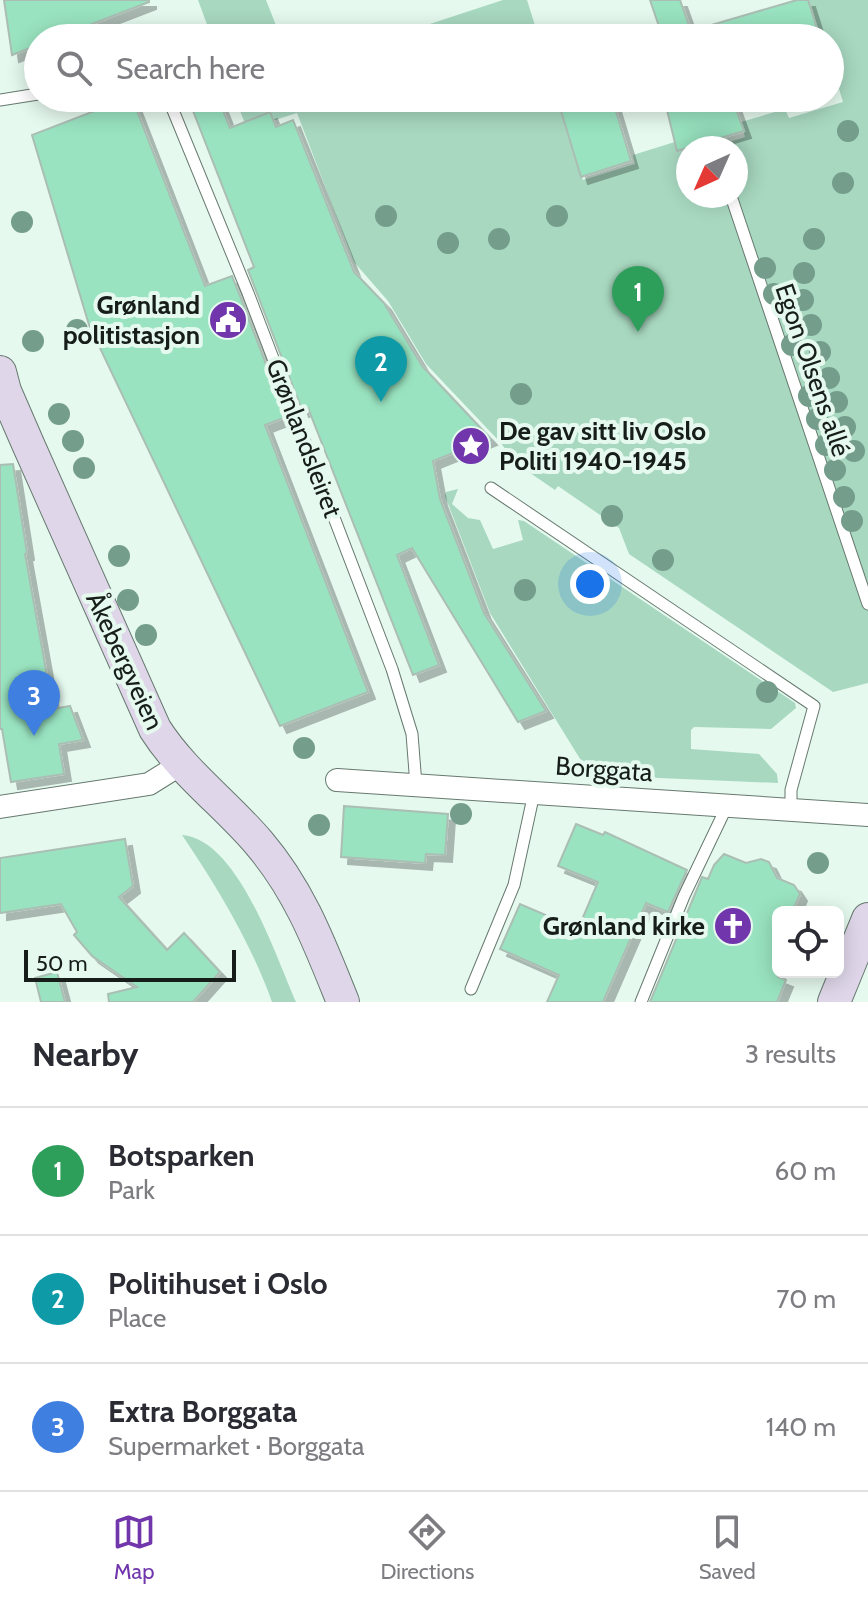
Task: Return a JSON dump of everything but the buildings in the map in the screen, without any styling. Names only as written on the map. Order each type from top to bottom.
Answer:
[{"type":"street","name":"Åkebergveien","points":[[0,372],[9,422],[146,712],[165,745],[181,764],[236,816],[284,874],[312,925],[343,1002]]},
{"type":"street","points":[[0,807],[149,784],[181,764]]},
{"type":"street","name":"Borggata","points":[[337,780],[868,815]]},
{"type":"street","points":[[834,1002],[868,919]]},
{"type":"lane","points":[[0,100],[24,96]]},
{"type":"lane","name":"Grønlandsleiret","points":[[174,112],[248,293],[392,669],[412,734],[416,785]]},
{"type":"lane","name":"Egon Olsens allé","points":[[735,208],[868,604]]},
{"type":"lane","points":[[491,488],[814,706],[791,790],[791,809]]},
{"type":"lane","points":[[471,989],[514,885],[534,793]]},
{"type":"lane","points":[[641,1002],[684,896],[728,805]]},
{"type":"green space","points":[[198,0],[266,0],[275,24],[207,24]]},
{"type":"green space","points":[[503,0],[527,0],[535,24],[430,24]]},
{"type":"green space","points":[[807,0],[868,0],[868,683],[833,692],[629,554],[619,528],[558,486],[555,490],[517,464],[426,364],[388,301],[354,262],[297,113],[247,129],[240,112],[561,112],[583,180],[635,164],[633,155],[676,142],[676,208],[748,208],[748,136],[745,136],[741,122],[775,112],[786,112],[789,118],[809,112],[844,112],[844,24],[814,24]]},
{"type":"green space","points":[[458,489],[452,504],[468,518],[480,520],[493,549],[523,540],[518,520],[524,521],[795,703],[796,708],[771,729],[694,727],[691,730],[691,749],[759,754],[777,774],[778,783],[590,775],[490,613],[445,496],[446,492]]},
{"type":"green space","points":[[182,835],[202,841],[221,856],[237,878],[266,930],[296,1002],[272,1002],[232,916]]},
{"type":"place","name":"Grønland politistasjon","points":[[228,320]]},
{"type":"place","name":"Botsparken","points":[[638,332]]},
{"type":"place","name":"Politihuset i Oslo","points":[[381,402]]},
{"type":"place","name":"De gav sitt liv Oslo Politi 1940-1945","points":[[471,446]]},
{"type":"place","name":"Extra Borggata","points":[[34,736]]},
{"type":"place","name":"Grønland kirke","points":[[733,926]]}]
